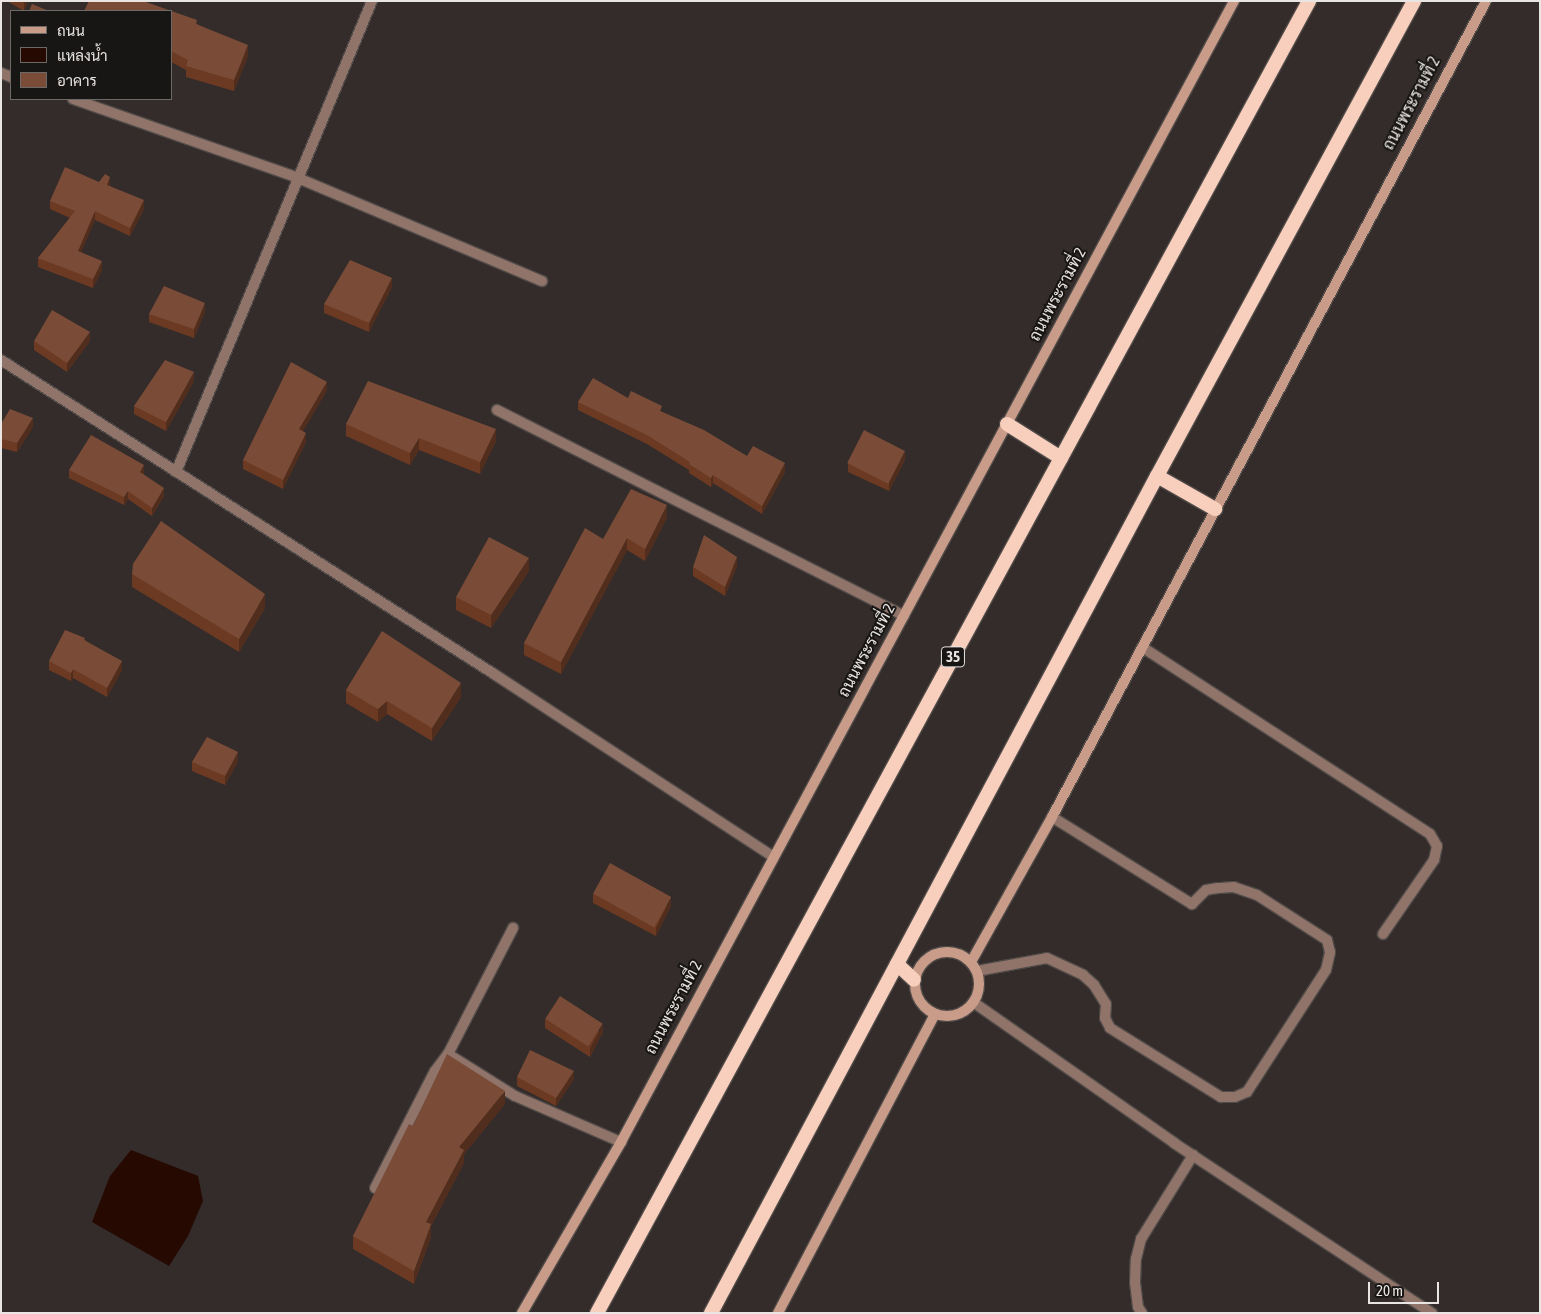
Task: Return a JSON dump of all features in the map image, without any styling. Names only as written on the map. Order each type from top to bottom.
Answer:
[{"type":"highway","name":"35","points":[[597,1313],[1309,1]]},
{"type":"highway","points":[[711,1313],[1157,476],[1414,1]]},
{"type":"highway","points":[[1007,424],[1061,458]]},
{"type":"highway","points":[[1157,476],[1215,509]]},
{"type":"highway","points":[[897,964],[914,980]]},
{"type":"main road","name":"ถนนพระรามที่ 2","points":[[522,1313],[620,1142],[1234,1]]},
{"type":"main road","name":"ถนนพระรามที่ 2","points":[[974,967],[1215,509],[1486,1]]},
{"type":"main road","points":[[942,951],[953,952],[974,967],[979,982],[974,1002],[966,1010],[956,1014],[935,1014],[919,1000],[914,980],[917,970],[924,961],[942,951]]},
{"type":"main road","points":[[778,1313],[935,1014]]},
{"type":"street","points":[[176,472],[372,1]]},
{"type":"street","points":[[76,100],[298,178],[542,281]]},
{"type":"street","points":[[1,360],[774,857]]},
{"type":"street","points":[[497,410],[904,616]]},
{"type":"street","points":[[1142,647],[1430,834],[1437,846],[1434,860],[1383,934]]},
{"type":"street","points":[[974,967],[1047,958],[1083,975],[1094,985],[1106,1004],[1105,1018],[1110,1028],[1221,1097],[1235,1097],[1247,1092],[1326,970],[1330,952],[1326,940],[1257,895],[1234,887],[1218,888],[1206,890],[1192,904],[1052,817]]},
{"type":"street","points":[[375,1188],[434,1071],[448,1054],[513,928]]},
{"type":"street","points":[[974,1002],[1193,1155],[1432,1313]]},
{"type":"street","points":[[448,1054],[515,1096],[620,1142]]},
{"type":"street","points":[[1142,1313],[1138,1307],[1134,1283],[1136,1258],[1141,1239],[1193,1155]]},
{"type":"water","points":[[131,1150],[198,1176],[203,1201],[188,1236],[169,1266],[92,1222],[110,1176]]},
{"type":"building","points":[[89,1],[143,1],[169,10],[84,10]]},
{"type":"building","points":[[32,4],[47,10],[29,10]]},
{"type":"building","points":[[172,11],[197,20],[196,24],[248,45],[234,80],[186,66],[188,60],[172,52]]},
{"type":"building","points":[[65,167],[99,182],[105,174],[110,177],[107,185],[144,200],[130,228],[95,211],[78,251],[102,261],[93,279],[38,258],[75,211],[50,201]]},
{"type":"building","points":[[350,260],[392,278],[369,323],[324,304]]},
{"type":"building","points":[[164,286],[205,303],[194,329],[149,314]]},
{"type":"building","points":[[52,310],[90,332],[67,363],[34,341]]},
{"type":"building","points":[[165,360],[194,372],[166,422],[134,406]]},
{"type":"building","points":[[291,362],[327,382],[299,429],[306,433],[283,480],[243,460]]},
{"type":"building","points":[[593,378],[628,398],[631,391],[662,406],[660,411],[704,430],[747,456],[753,446],[785,463],[762,506],[713,475],[711,478],[689,464],[690,462],[647,435],[578,402]]},
{"type":"building","points":[[368,381],[496,429],[480,462],[419,438],[410,453],[346,424]]},
{"type":"building","points":[[10,409],[33,418],[17,443],[1,439],[1,424]]},
{"type":"building","points":[[864,430],[905,451],[888,484],[847,463]]},
{"type":"building","points":[[91,435],[144,465],[140,472],[164,488],[152,508],[128,491],[124,497],[69,470]]},
{"type":"building","points":[[631,489],[667,505],[645,549],[627,538],[561,662],[524,643],[585,528],[603,539]]},
{"type":"building","points":[[161,521],[265,594],[239,639],[132,574],[133,564]]},
{"type":"building","points":[[704,535],[737,557],[725,587],[693,567]]},
{"type":"building","points":[[489,537],[529,558],[491,615],[456,597]]},
{"type":"building","points":[[65,630],[85,638],[84,640],[122,661],[107,688],[73,669],[71,673],[49,661]]},
{"type":"building","points":[[382,631],[461,683],[432,728],[387,701],[378,709],[346,690]]},
{"type":"building","points":[[207,737],[238,752],[225,776],[192,762]]},
{"type":"building","points":[[610,863],[671,897],[654,928],[593,894]]},
{"type":"building","points":[[560,996],[603,1024],[588,1046],[545,1019]]},
{"type":"building","points":[[530,1050],[574,1071],[556,1098],[517,1077]]},
{"type":"building","points":[[447,1054],[505,1091],[459,1147],[464,1150],[426,1222],[431,1224],[414,1271],[353,1236],[409,1124],[413,1126]]}]
